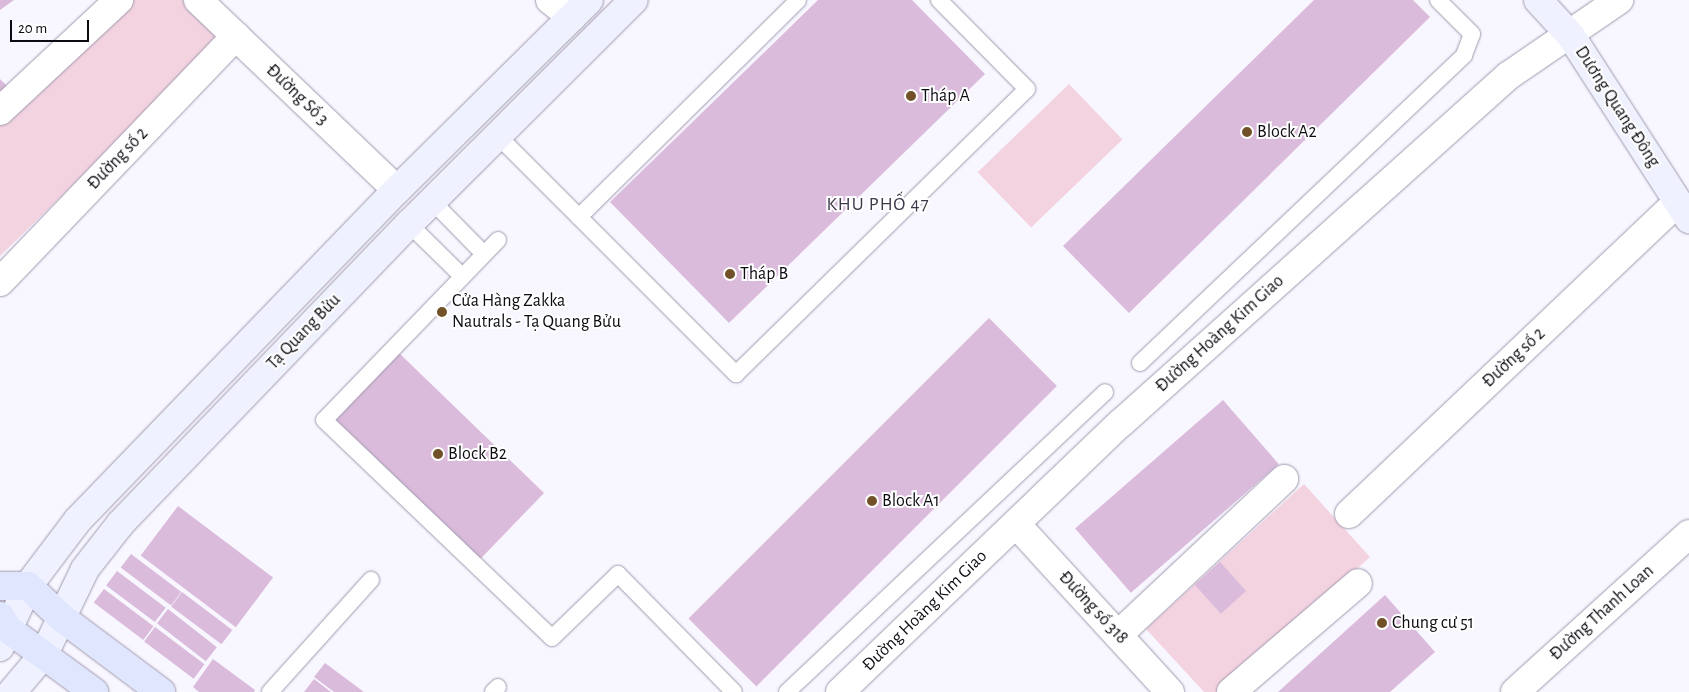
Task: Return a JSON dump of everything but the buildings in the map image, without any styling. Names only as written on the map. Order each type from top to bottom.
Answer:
[{"type":"main road","name":"Tạ Quang Bửu","points":[[12,692],[44,654],[86,569],[121,523],[420,212],[634,0]]},
{"type":"main road","name":"Dương Quang Đông","points":[[1538,0],[1571,36],[1684,211]]},
{"type":"main road","name":"Tạ Quang Bửu","points":[[3,631],[28,586],[78,520],[397,190],[580,9]]},
{"type":"main road","points":[[397,190],[420,212]]},
{"type":"main road","points":[[0,586],[28,586],[62,618],[161,692]]},
{"type":"main road","points":[[3,631],[44,654],[94,692]]},
{"type":"street","points":[[0,111],[119,0]]},
{"type":"street","name":"Đường Số 3","points":[[198,0],[397,190]]},
{"type":"street","points":[[550,0],[580,9]]},
{"type":"street","name":"Đường Hoàng Kim Giao","points":[[840,692],[1128,416],[1508,76],[1571,36],[1619,0]]},
{"type":"street","name":"Đường số 2","points":[[1,277],[236,36]]},
{"type":"street","name":"Đường số 2","points":[[1349,514],[1684,211]]},
{"type":"street","points":[[1118,635],[1284,479]]},
{"type":"street","name":"Đường số 318","points":[[1016,524],[1170,692]]},
{"type":"street","name":"Đường Thanh Loan","points":[[1515,692],[1689,534]]},
{"type":"street","points":[[1231,692],[1358,583]]},
{"type":"lane","points":[[579,217],[798,0]]},
{"type":"lane","points":[[498,136],[736,374],[1027,89],[940,0]]},
{"type":"lane","points":[[1140,363],[1464,56],[1472,34],[1438,0]]},
{"type":"lane","points":[[420,212],[484,254]]},
{"type":"lane","points":[[420,212],[462,276]]},
{"type":"lane","points":[[498,240],[324,420],[552,638],[618,574],[734,692]]},
{"type":"lane","points":[[787,692],[1105,392]]},
{"type":"lane","points":[[270,692],[371,580]]},
{"type":"shaded area","points":[[125,0],[191,0],[230,32],[0,256],[0,123]]},
{"type":"shaded area","points":[[1069,84],[1122,139],[1031,228],[978,172]]},
{"type":"shaded area","points":[[1304,484],[1370,557],[1221,692],[1204,692],[1146,629]]},
{"type":"place","name":"Tháp A","points":[[911,96]]},
{"type":"place","name":"Block A2","points":[[1247,132]]},
{"type":"place","name":"Tháp B","points":[[730,274]]},
{"type":"place","name":"Cửa Hàng Zakka Nautrals - Tạ Quang Bửu","points":[[442,312]]},
{"type":"place","name":"Block B2","points":[[438,454]]},
{"type":"place","name":"Block A1","points":[[872,501]]},
{"type":"place","name":"Chung cư 51","points":[[1382,623]]},
{"type":"district","name":"KHU PHỐ 47","points":[[878,205]]}]
